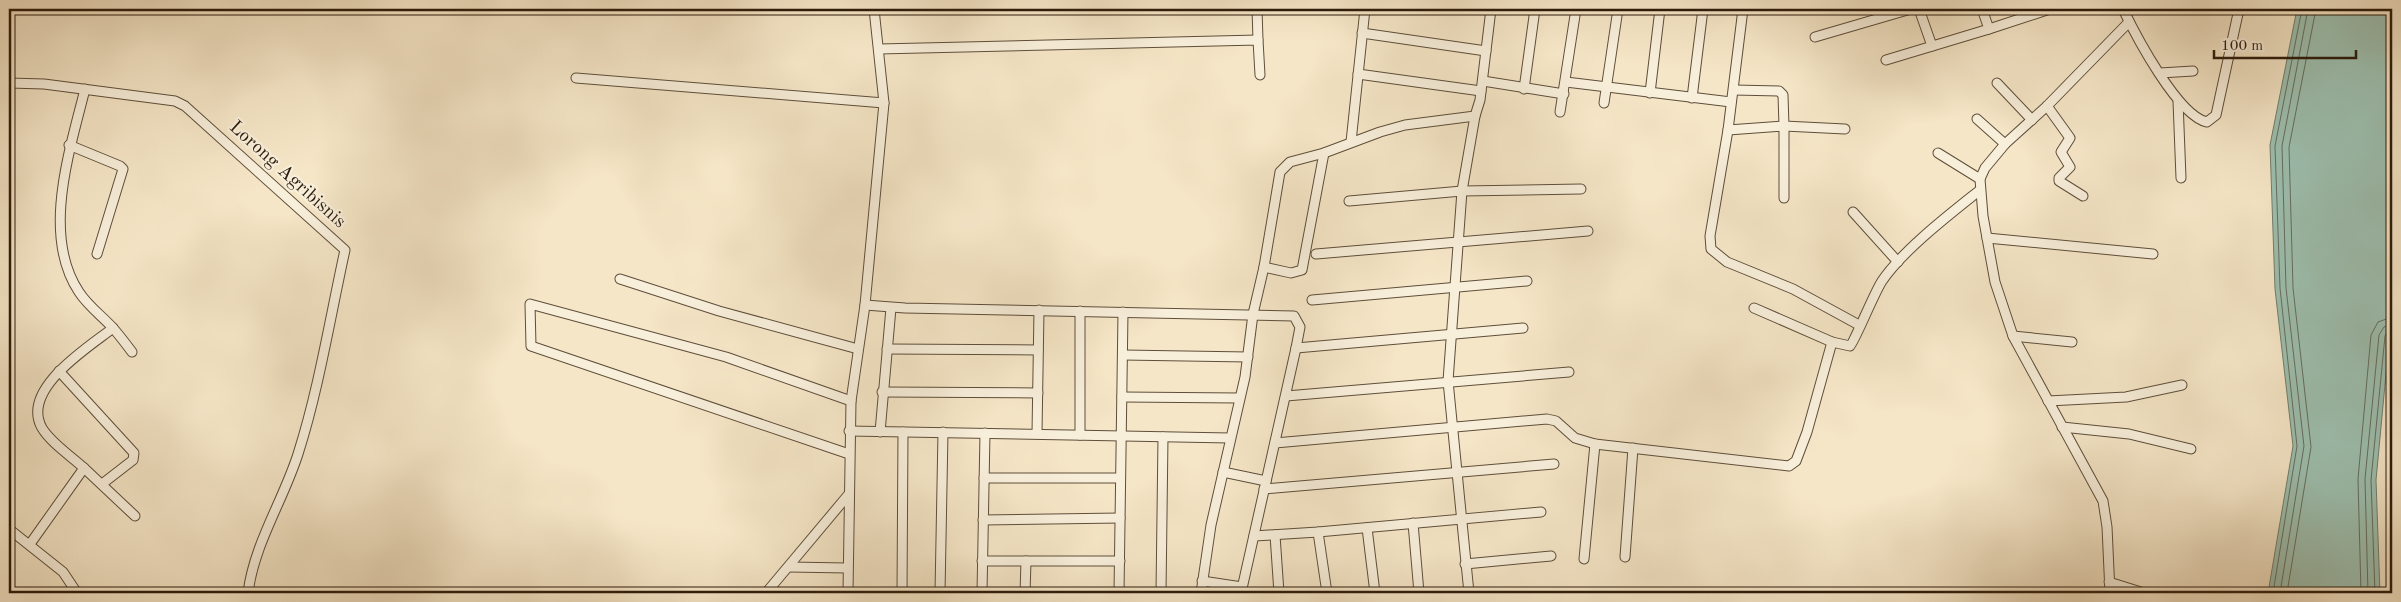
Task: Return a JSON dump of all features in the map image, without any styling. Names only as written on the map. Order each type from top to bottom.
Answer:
[{"type":"street","points":[[858,593],[848,593],[849,431],[851,401],[864,305],[884,102],[874,9]]},
{"type":"street","points":[[1257,9],[1260,75]]},
{"type":"street","points":[[1351,142],[1365,9]]},
{"type":"street","points":[[1469,593],[1464,564],[1448,381],[1453,288],[1463,186],[1475,116],[1479,108],[1492,9]]},
{"type":"street","points":[[1524,89],[1535,9]]},
{"type":"street","points":[[1560,112],[1576,9]]},
{"type":"street","points":[[1604,103],[1618,9]]},
{"type":"street","points":[[1650,93],[1660,9]]},
{"type":"street","points":[[1692,98],[1703,9]]},
{"type":"street","points":[[1744,9],[1734,90],[1710,236],[1710,250],[1727,262],[1793,289],[1859,325]]},
{"type":"street","points":[[1814,37],[1911,9]]},
{"type":"street","points":[[1919,9],[1932,46]]},
{"type":"street","points":[[1982,9],[1989,29]]},
{"type":"street","points":[[1886,60],[2050,9]]},
{"type":"street","points":[[2123,9],[2178,102],[2200,120],[2207,122],[2214,119],[2229,60],[2237,9]]},
{"type":"street","points":[[2110,593],[2107,527],[2102,501],[2013,336],[1995,282],[1980,190],[1980,179],[1984,168],[2005,144],[2047,106],[2129,22]]},
{"type":"street","points":[[1362,33],[1486,51]]},
{"type":"street","points":[[879,49],[1258,40]]},
{"type":"street","points":[[2160,73],[2193,71]]},
{"type":"street","points":[[1358,74],[1564,94]]},
{"type":"street","points":[[576,78],[884,102]]},
{"type":"street","points":[[1566,82],[1731,102]]},
{"type":"street","name":"Lorong Agribisnis","points":[[9,83],[44,84],[175,101],[185,106],[345,250],[308,420],[297,457],[253,566],[248,593]]},
{"type":"street","points":[[1997,83],[2032,120]]},
{"type":"street","points":[[85,89],[70,145],[63,195],[63,259],[80,293],[113,328],[132,352]]},
{"type":"street","points":[[1734,90],[1776,90],[1781,92],[1783,96],[1784,198]]},
{"type":"street","points":[[2178,102],[2181,178]]},
{"type":"street","points":[[2047,106],[2070,138],[2061,152],[2070,167],[2059,178],[2059,182],[2084,196]]},
{"type":"street","points":[[1200,593],[1211,525],[1238,398],[1245,378],[1253,314],[1264,268],[1280,172],[1290,162],[1324,153],[1351,142],[1405,125],[1475,116]]},
{"type":"street","points":[[1977,119],[2005,144]]},
{"type":"street","points":[[1728,130],[1784,126],[1845,129]]},
{"type":"street","points":[[70,145],[123,169],[97,254]]},
{"type":"street","points":[[1264,268],[1291,273],[1302,270],[1324,153]]},
{"type":"street","points":[[1938,153],[1980,179]]},
{"type":"street","points":[[1350,201],[1463,186],[1581,189]]},
{"type":"street","points":[[1754,308],[1832,342],[1850,346],[1855,340],[1859,325],[1882,281],[1898,262],[1980,190]]},
{"type":"street","points":[[1852,212],[1898,262]]},
{"type":"street","points":[[1316,254],[1588,231]]},
{"type":"street","points":[[1987,238],[2153,254]]},
{"type":"street","points":[[620,279],[719,311],[858,349]]},
{"type":"street","points":[[1312,300],[1526,281]]},
{"type":"street","points":[[849,454],[531,346],[530,304],[726,357],[851,401]]},
{"type":"street","points":[[864,305],[891,308],[1294,316],[1300,327],[1242,590],[1202,581]]},
{"type":"street","points":[[880,432],[882,392],[891,308]]},
{"type":"street","points":[[1037,433],[1039,310]]},
{"type":"street","points":[[1080,311],[1080,435]]},
{"type":"street","points":[[1119,593],[1123,312]]},
{"type":"street","points":[[113,328],[51,379],[40,404],[40,423],[47,435],[135,516]]},
{"type":"street","points":[[1296,348],[1524,328]]},
{"type":"street","points":[[2013,336],[2072,342]]},
{"type":"street","points":[[1275,443],[1547,419],[1556,421],[1575,438],[1595,444],[1791,466],[1796,461],[1807,432],[1832,342]]},
{"type":"street","points":[[887,349],[1038,350]]},
{"type":"street","points":[[1123,355],[1248,357]]},
{"type":"street","points":[[59,371],[134,453],[133,460],[102,484]]},
{"type":"street","points":[[1286,396],[1568,372]]},
{"type":"street","points":[[2048,401],[2126,397],[2182,385]]},
{"type":"street","points":[[882,392],[1038,393]]},
{"type":"street","points":[[1122,396],[1238,398]]},
{"type":"street","points":[[2062,427],[2129,434],[2191,449]]},
{"type":"street","points":[[849,431],[1230,438]]},
{"type":"street","points":[[902,593],[903,432]]},
{"type":"street","points":[[940,593],[943,432]]},
{"type":"street","points":[[982,593],[985,433]]},
{"type":"street","points":[[1161,593],[1163,437]]},
{"type":"street","points":[[1584,559],[1595,444]]},
{"type":"street","points":[[1625,557],[1633,448]]},
{"type":"street","points":[[1223,472],[1265,485],[1456,474],[1554,464]]},
{"type":"street","points":[[30,544],[84,468]]},
{"type":"street","points":[[984,478],[1120,478]]},
{"type":"street","points":[[766,593],[849,494]]},
{"type":"street","points":[[1254,536],[1541,512]]},
{"type":"street","points":[[983,520],[1120,518]]},
{"type":"street","points":[[1413,523],[1419,593]]},
{"type":"street","points":[[1367,528],[1375,593]]},
{"type":"street","points":[[9,529],[63,572],[78,593]]},
{"type":"street","points":[[1318,532],[1327,593]]},
{"type":"street","points":[[1275,535],[1279,593]]},
{"type":"street","points":[[1464,564],[1551,556]]},
{"type":"street","points":[[982,561],[1120,561]]},
{"type":"street","points":[[1026,561],[1026,593]]},
{"type":"street","points":[[789,567],[847,568]]},
{"type":"street","points":[[2109,582],[2144,593]]},
{"type":"water","points":[[2297,9],[2392,9],[2392,310],[2376,480],[2380,593],[2268,593],[2293,446],[2275,289],[2270,145]]}]
